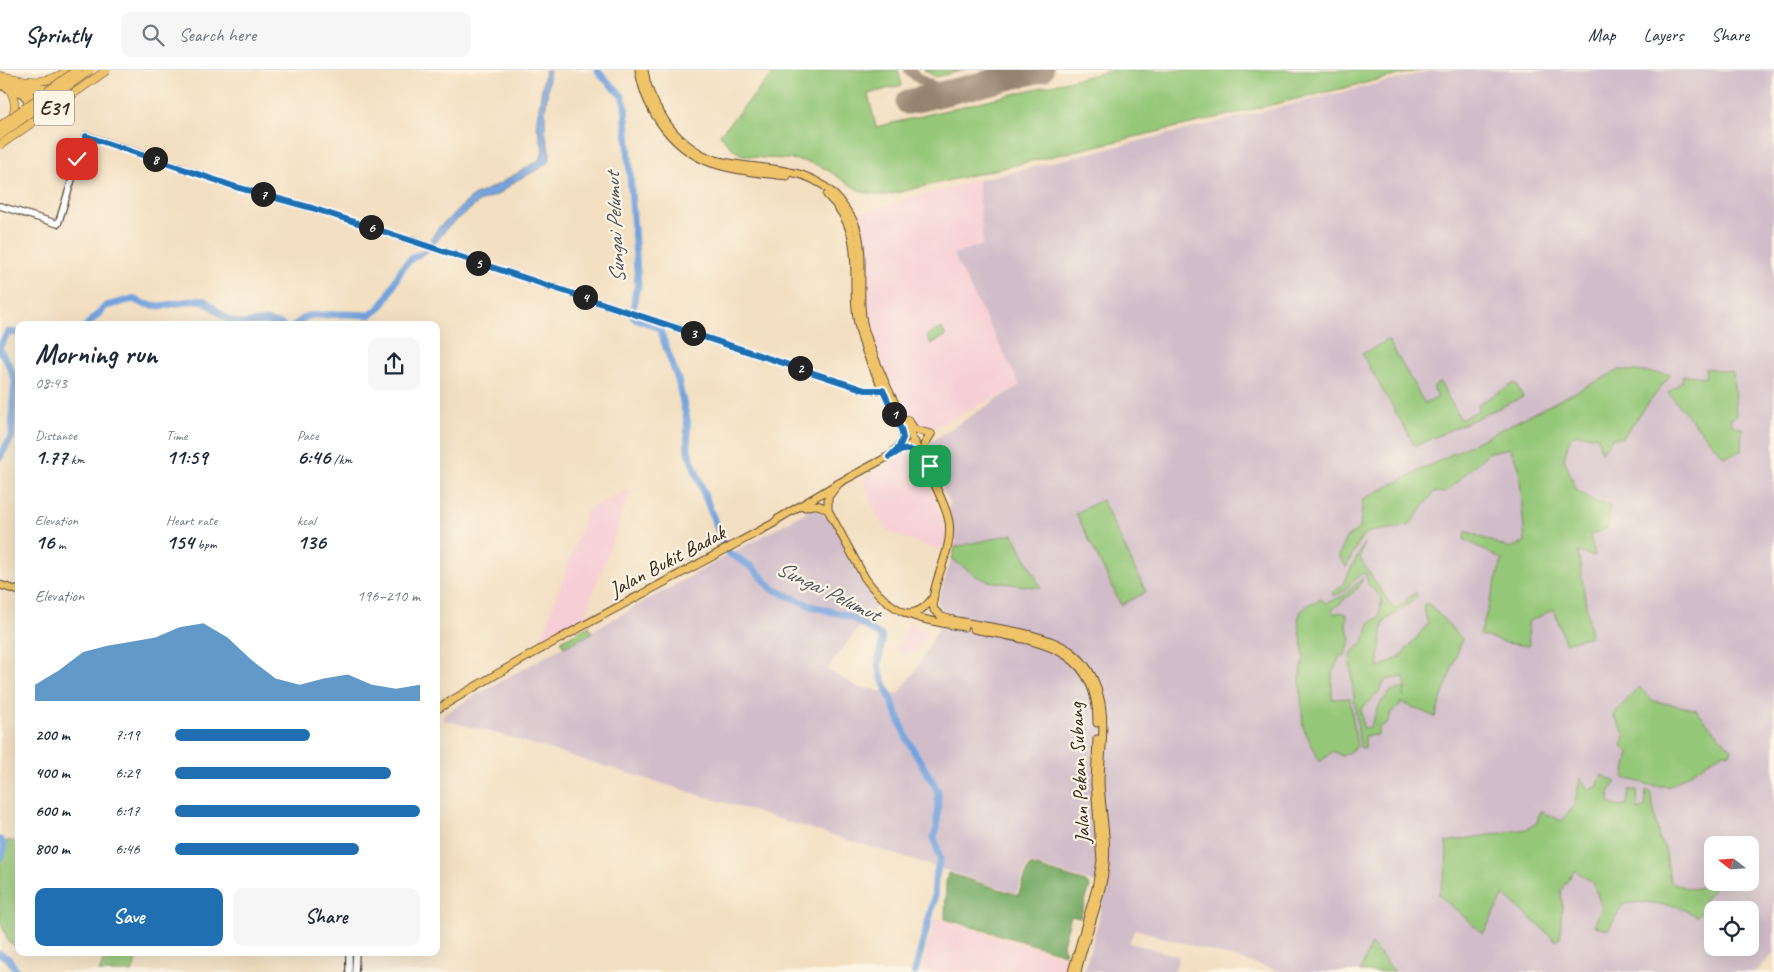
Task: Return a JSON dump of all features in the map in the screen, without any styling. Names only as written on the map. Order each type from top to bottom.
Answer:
[{"type":"highway","points":[[0,77],[40,82],[53,79],[69,70]]},
{"type":"highway","points":[[0,126],[77,70]]},
{"type":"highway","points":[[0,134],[85,70]]},
{"type":"highway","name":"E31","points":[[0,134],[90,70]]},
{"type":"highway","points":[[0,146],[108,70]]},
{"type":"highway","name":"E31","points":[[0,146],[108,70]]},
{"type":"highway","points":[[20,85],[47,89],[62,86]]},
{"type":"highway","points":[[0,134],[12,119],[15,106],[8,87]]},
{"type":"main road","points":[[639,70],[641,84],[650,107],[664,128],[677,142],[697,157],[736,170],[798,178],[821,189],[844,216],[853,236],[856,314],[859,329],[901,429],[903,438],[899,447],[889,457]]},
{"type":"main road","points":[[644,70],[655,106],[682,139],[700,153],[715,160],[792,172],[808,177],[824,186],[837,198],[854,223],[860,254],[862,314],[865,329],[882,376],[915,442],[949,521],[948,547],[934,595],[924,608],[914,613],[906,613]]},
{"type":"main road","points":[[0,77],[26,89],[42,116]]},
{"type":"main road","points":[[0,84],[23,94],[35,106]]},
{"type":"main road","points":[[897,407],[906,416],[915,430],[931,434],[923,448],[930,466],[929,473]]},
{"type":"main road","name":"Jalan Bukit Badak","points":[[440,708],[557,640],[727,549],[839,483],[915,442]]},
{"type":"main road","points":[[903,449],[920,454]]},
{"type":"main road","points":[[828,510],[828,497],[839,483]]},
{"type":"main road","points":[[774,523],[811,504],[818,504],[828,510]]},
{"type":"main road","name":"Jalan Pekan Subang","points":[[828,510],[865,578],[871,587],[890,605],[920,619],[1034,641],[1056,649],[1080,668],[1090,685],[1094,694],[1097,720],[1096,784],[1100,861],[1096,888],[1072,972]]},
{"type":"main road","points":[[0,585],[15,590]]},
{"type":"main road","name":"Jalan Pekan Subang","points":[[934,595],[934,610],[942,617],[1026,634],[1062,647],[1079,658],[1093,677],[1099,693],[1102,721],[1100,782],[1106,860],[1100,890],[1077,972]]},
{"type":"street","points":[[0,206],[58,224],[86,136],[236,187],[312,208],[871,390],[883,390]]},
{"type":"street","points":[[871,390],[880,382]]},
{"type":"street","points":[[349,972],[350,956]]},
{"type":"street","points":[[355,972],[356,956]]},
{"type":"shaded area","points":[[1435,70],[1774,70],[1774,953],[1756,972],[1283,972],[1135,929],[1129,943],[1179,956],[1174,972],[1084,972],[1099,919],[1105,886],[1029,863],[1016,893],[499,734],[444,720],[442,716],[474,696],[810,510],[817,510],[826,517],[830,514],[876,606],[827,669],[857,687],[898,694],[916,670],[946,613],[937,605],[955,547],[956,537],[948,509],[950,503],[926,450],[930,442],[1020,385],[953,254],[983,245],[978,180]]},
{"type":"shaded area","points":[[978,180],[983,246],[953,255],[1021,385],[930,429],[918,427],[909,419],[897,402],[868,329],[857,213]]},
{"type":"shaded area","points":[[909,452],[921,480],[925,481],[934,498],[943,522],[946,532],[945,545],[943,547],[934,549],[894,534],[886,529],[879,520],[863,481],[865,477]]},
{"type":"shaded area","points":[[631,489],[583,621],[538,647],[588,509]]},
{"type":"shaded area","points":[[910,622],[929,633],[918,651],[906,657],[894,650]]},
{"type":"shaded area","points":[[935,917],[1069,958],[1065,972],[922,972]]},
{"type":"green space","points":[[776,70],[898,70],[902,85],[868,94],[876,127],[1113,70],[1421,70],[887,195],[875,195],[855,188],[831,172],[811,163],[738,153],[721,136],[720,134]]},
{"type":"green space","points":[[924,70],[964,70],[936,77]]},
{"type":"green space","points":[[942,328],[946,336],[931,344],[926,336]]},
{"type":"green space","points":[[1388,340],[1425,404],[1438,397],[1433,387],[1440,382],[1461,420],[1479,410],[1478,404],[1515,383],[1523,397],[1415,446],[1362,354]]},
{"type":"green space","points":[[1705,368],[1733,372],[1736,416],[1730,418],[1733,426],[1742,428],[1741,451],[1724,457],[1668,393],[1682,381],[1683,375],[1706,377]]},
{"type":"green space","points":[[1619,370],[1671,374],[1622,438],[1613,438],[1601,452],[1598,437],[1577,434],[1570,438],[1564,458],[1576,490],[1597,503],[1610,505],[1608,528],[1590,535],[1595,556],[1578,552],[1591,636],[1565,643],[1554,609],[1528,622],[1529,646],[1507,643],[1480,635],[1502,560],[1464,539],[1466,531],[1508,548],[1525,543],[1519,467],[1510,448],[1489,452],[1445,493],[1434,492],[1409,526],[1369,532],[1361,538],[1346,567],[1339,556],[1345,539],[1360,528],[1363,499]]},
{"type":"green space","points":[[1102,500],[1146,592],[1121,605],[1076,513]]},
{"type":"green space","points":[[1013,534],[1041,588],[988,581],[976,576],[952,559],[955,547]]},
{"type":"green space","points":[[1364,543],[1360,558],[1393,608],[1398,607],[1416,592],[1417,597],[1383,623],[1378,668],[1401,656],[1428,624],[1423,605],[1428,603],[1462,639],[1435,717],[1401,702],[1400,706],[1391,712],[1388,723],[1379,727],[1378,735],[1365,736],[1365,749],[1360,747],[1350,664],[1352,652],[1363,643],[1369,623],[1379,617],[1382,598],[1369,585],[1365,573],[1361,574],[1341,593],[1333,596],[1332,593],[1342,586]],"holes":[[[1404,677],[1406,687],[1403,696],[1405,688],[1391,691],[1380,704],[1370,727],[1363,728],[1361,709],[1380,691],[1385,680]]]},
{"type":"green space","points":[[1363,578],[1358,588],[1332,610],[1335,614],[1340,612],[1347,614],[1346,625],[1351,639],[1345,656],[1340,656],[1332,674],[1332,699],[1350,698],[1357,747],[1342,756],[1333,751],[1320,762],[1303,727],[1300,677],[1304,656],[1298,619],[1301,611],[1307,605],[1321,599],[1326,603],[1343,596]]},
{"type":"green space","points":[[589,626],[592,633],[564,647],[561,641]]},
{"type":"green space","points":[[1639,687],[1653,701],[1695,709],[1731,749],[1730,754],[1722,753],[1670,786],[1654,786],[1624,778],[1629,752],[1622,746],[1625,735],[1613,715]]},
{"type":"green space","points":[[1602,775],[1616,782],[1609,792],[1609,803],[1619,807],[1627,804],[1629,790],[1637,790],[1638,810],[1645,807],[1646,790],[1651,792],[1659,840],[1665,847],[1670,881],[1690,889],[1704,885],[1704,891],[1712,891],[1703,901],[1703,910],[1697,916],[1676,906],[1644,902],[1623,904],[1609,929],[1594,926],[1602,908],[1593,883],[1575,870],[1561,890],[1560,938],[1556,941],[1504,895],[1483,934],[1438,894],[1446,868],[1446,842],[1526,829],[1537,823],[1540,811],[1562,821],[1574,806],[1580,778],[1589,790],[1597,787]]},
{"type":"green space","points":[[8,840],[15,842],[15,946],[9,942],[0,922],[0,863]]},
{"type":"green space","points":[[1030,865],[1086,882],[1090,886],[1080,918],[1071,916],[1063,944],[1065,954],[945,919],[948,873],[1018,895]]},
{"type":"green space","points":[[1371,944],[1395,972],[1360,972]]},
{"type":"green space","points":[[105,956],[139,956],[132,972],[99,972]]},
{"type":"water","points":[[545,70],[550,70],[545,113],[549,161],[539,169],[517,180],[499,194],[479,202],[447,228],[429,251],[412,261],[411,256],[424,250],[438,228],[473,196],[497,185],[538,161],[543,149],[537,119]]},
{"type":"waterway","name":"Sungai Pelumut","points":[[598,70],[622,96],[625,105],[638,285],[635,294],[633,317],[659,328],[678,380],[687,420],[688,451],[724,546],[729,553],[752,567],[773,589],[811,606],[852,617],[881,636],[878,666],[882,678],[908,741],[938,791],[937,828],[934,837],[940,859],[935,880],[934,900],[915,972]]},
{"type":"waterway","points":[[300,321],[307,316],[370,315],[385,302],[403,267],[418,255]]},
{"type":"waterway","points":[[91,321],[106,306],[133,299],[144,304],[160,306],[197,300],[205,301],[230,321]]},
{"type":"waterway","points":[[0,346],[8,332],[15,333]]},
{"type":"waterway","points":[[0,350],[10,367],[15,381],[12,436],[0,457]]},
{"type":"waterway","points":[[0,840],[3,843],[4,850],[0,858]]},
{"type":"waterway","points":[[0,954],[9,959],[17,972]]},
{"type":"taxiway","points":[[909,70],[919,79],[931,85],[944,89],[958,90]]},
{"type":"runway","points":[[908,102],[1041,70]]},
{"type":"route","points":[[77,159],[86,136],[236,187],[312,208],[400,236],[865,390],[883,390],[903,434],[902,443],[895,451],[890,453],[889,457],[903,449],[911,450],[920,454],[929,473],[930,466]]}]
